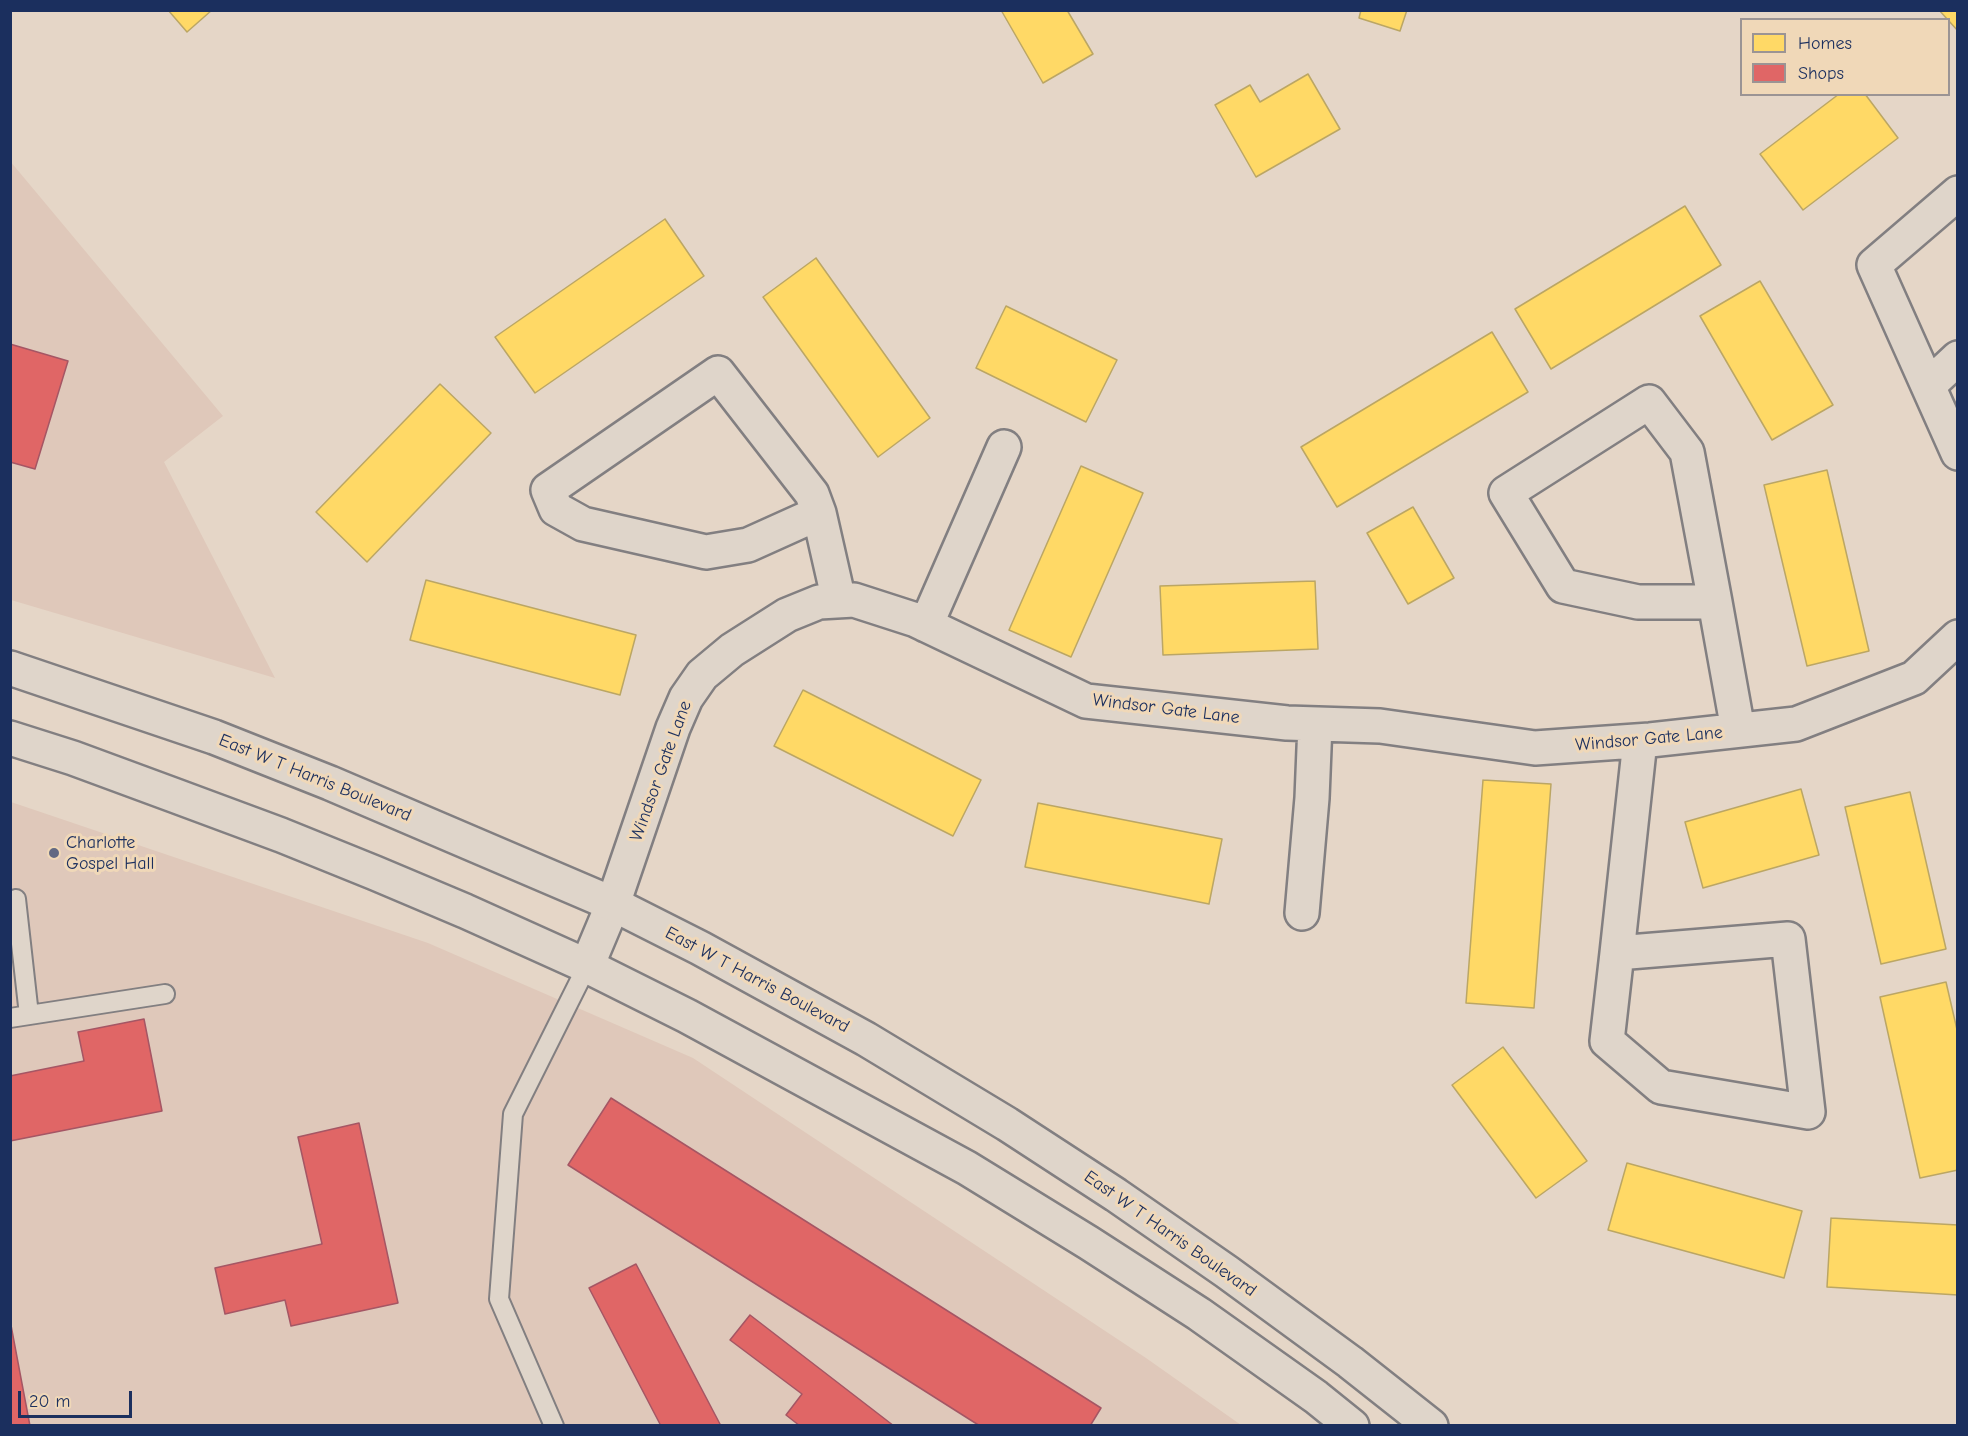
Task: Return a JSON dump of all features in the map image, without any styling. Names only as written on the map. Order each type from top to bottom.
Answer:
[{"type":"street","points":[[1958,194],[1874,265],[1958,453]]},
{"type":"street","points":[[1928,386],[1958,358]]},
{"type":"street","points":[[819,513],[748,544],[706,552],[583,524],[556,509],[548,490],[718,373],[812,494],[819,513],[839,601]]},
{"type":"street","points":[[1715,602],[1638,602],[1563,585],[1506,493],[1649,402],[1687,452],[1715,602],[1738,730]]},
{"type":"street","points":[[926,625],[1004,447]]},
{"type":"street","name":"Windsor Gate Lane","points":[[587,966],[613,904],[673,728],[686,698],[702,675],[732,650],[788,615],[819,602],[854,600],[916,620],[1086,701],[1287,723],[1380,726],[1535,748],[1640,741],[1796,724],[1914,678],[1958,637]]},
{"type":"street","name":"East W T Harris Boulevard","points":[[10,668],[214,737],[351,792],[613,904],[700,948],[866,1039],[1007,1124],[1227,1272],[1350,1362],[1431,1425]]},
{"type":"street","points":[[1302,913],[1316,724]]},
{"type":"street","points":[[10,738],[73,758],[281,835],[465,911],[587,966],[708,1027],[967,1168],[1089,1243],[1199,1314],[1352,1425]]},
{"type":"street","points":[[1617,953],[1788,939],[1808,1112],[1661,1088],[1607,1041],[1640,741]]},
{"type":"lane","points":[[16,899],[29,1015]]},
{"type":"lane","points":[[554,1425],[499,1299],[513,1114],[587,966]]},
{"type":"lane","points":[[10,1018],[165,994]]},
{"type":"shaded area","points":[[10,161],[223,416],[164,462],[275,678],[11,600]]},
{"type":"shaded area","points":[[11,802],[428,943],[693,1058],[1146,1358],[1241,1425],[11,1426]]},
{"type":"building: Homes","points":[[168,10],[212,10],[187,32]]},
{"type":"building: Homes","points":[[1001,10],[1067,10],[1093,54],[1043,83]]},
{"type":"building: Homes","points":[[1361,10],[1407,10],[1400,31],[1359,18]]},
{"type":"building: Homes","points":[[1939,10],[1958,10],[1958,31],[1950,22],[1950,18],[1946,18]]},
{"type":"building: Homes","points":[[1308,74],[1340,129],[1256,177],[1215,105],[1250,85],[1260,102]]},
{"type":"building: Homes","points":[[1836,96],[1866,96],[1898,138],[1803,210],[1760,154]]},
{"type":"building: Homes","points":[[1685,206],[1721,265],[1551,369],[1515,309]]},
{"type":"building: Homes","points":[[665,219],[704,276],[535,393],[495,337]]},
{"type":"building: Homes","points":[[816,258],[930,418],[878,457],[763,297]]},
{"type":"building: Homes","points":[[1760,281],[1833,405],[1772,440],[1700,316]]},
{"type":"building: Homes","points":[[1006,306],[1117,360],[1086,422],[976,368]]},
{"type":"building: Homes","points":[[1492,332],[1528,392],[1337,507],[1301,447]]},
{"type":"building: Homes","points":[[440,384],[491,433],[367,562],[316,512]]},
{"type":"building: Homes","points":[[1081,466],[1143,493],[1071,657],[1009,630]]},
{"type":"building: Homes","points":[[1827,470],[1869,651],[1807,666],[1764,485]]},
{"type":"building: Homes","points":[[1413,507],[1454,578],[1408,604],[1367,533]]},
{"type":"building: Homes","points":[[426,580],[636,635],[620,695],[410,640]]},
{"type":"building: Homes","points":[[1315,581],[1318,649],[1163,655],[1160,586]]},
{"type":"building: Homes","points":[[803,690],[981,780],[953,836],[774,746]]},
{"type":"building: Homes","points":[[1483,780],[1551,784],[1534,1008],[1466,1003]]},
{"type":"building: Homes","points":[[1801,789],[1819,855],[1703,888],[1685,822]]},
{"type":"building: Homes","points":[[1910,792],[1946,949],[1881,964],[1845,807]]},
{"type":"building: Homes","points":[[1038,803],[1222,839],[1209,904],[1025,867]]},
{"type":"building: Homes","points":[[1946,982],[1958,1034],[1958,1170],[1920,1178],[1880,997]]},
{"type":"building: Homes","points":[[1503,1047],[1587,1161],[1536,1198],[1452,1085]]},
{"type":"building: Homes","points":[[1627,1163],[1802,1211],[1784,1278],[1608,1230]]},
{"type":"building: Homes","points":[[1831,1218],[1958,1225],[1958,1295],[1827,1287]]},
{"type":"building: Shops","points":[[10,344],[68,361],[35,469],[10,462]]},
{"type":"building: Shops","points":[[144,1019],[162,1111],[10,1141],[10,1076],[84,1061],[78,1032]]},
{"type":"building: Shops","points":[[611,1098],[1101,1408],[1090,1426],[980,1426],[568,1165]]},
{"type":"building: Shops","points":[[359,1123],[398,1303],[291,1326],[285,1300],[225,1314],[215,1268],[322,1244],[298,1137]]},
{"type":"building: Shops","points":[[636,1264],[721,1426],[661,1426],[589,1288]]},
{"type":"building: Shops","points":[[750,1315],[894,1426],[800,1426],[786,1415],[802,1394],[730,1340]]},
{"type":"building: Shops","points":[[10,1320],[30,1426],[10,1426]]},
{"type":"place","name":"Charlotte Gospel Hall","points":[[54,853]]}]
